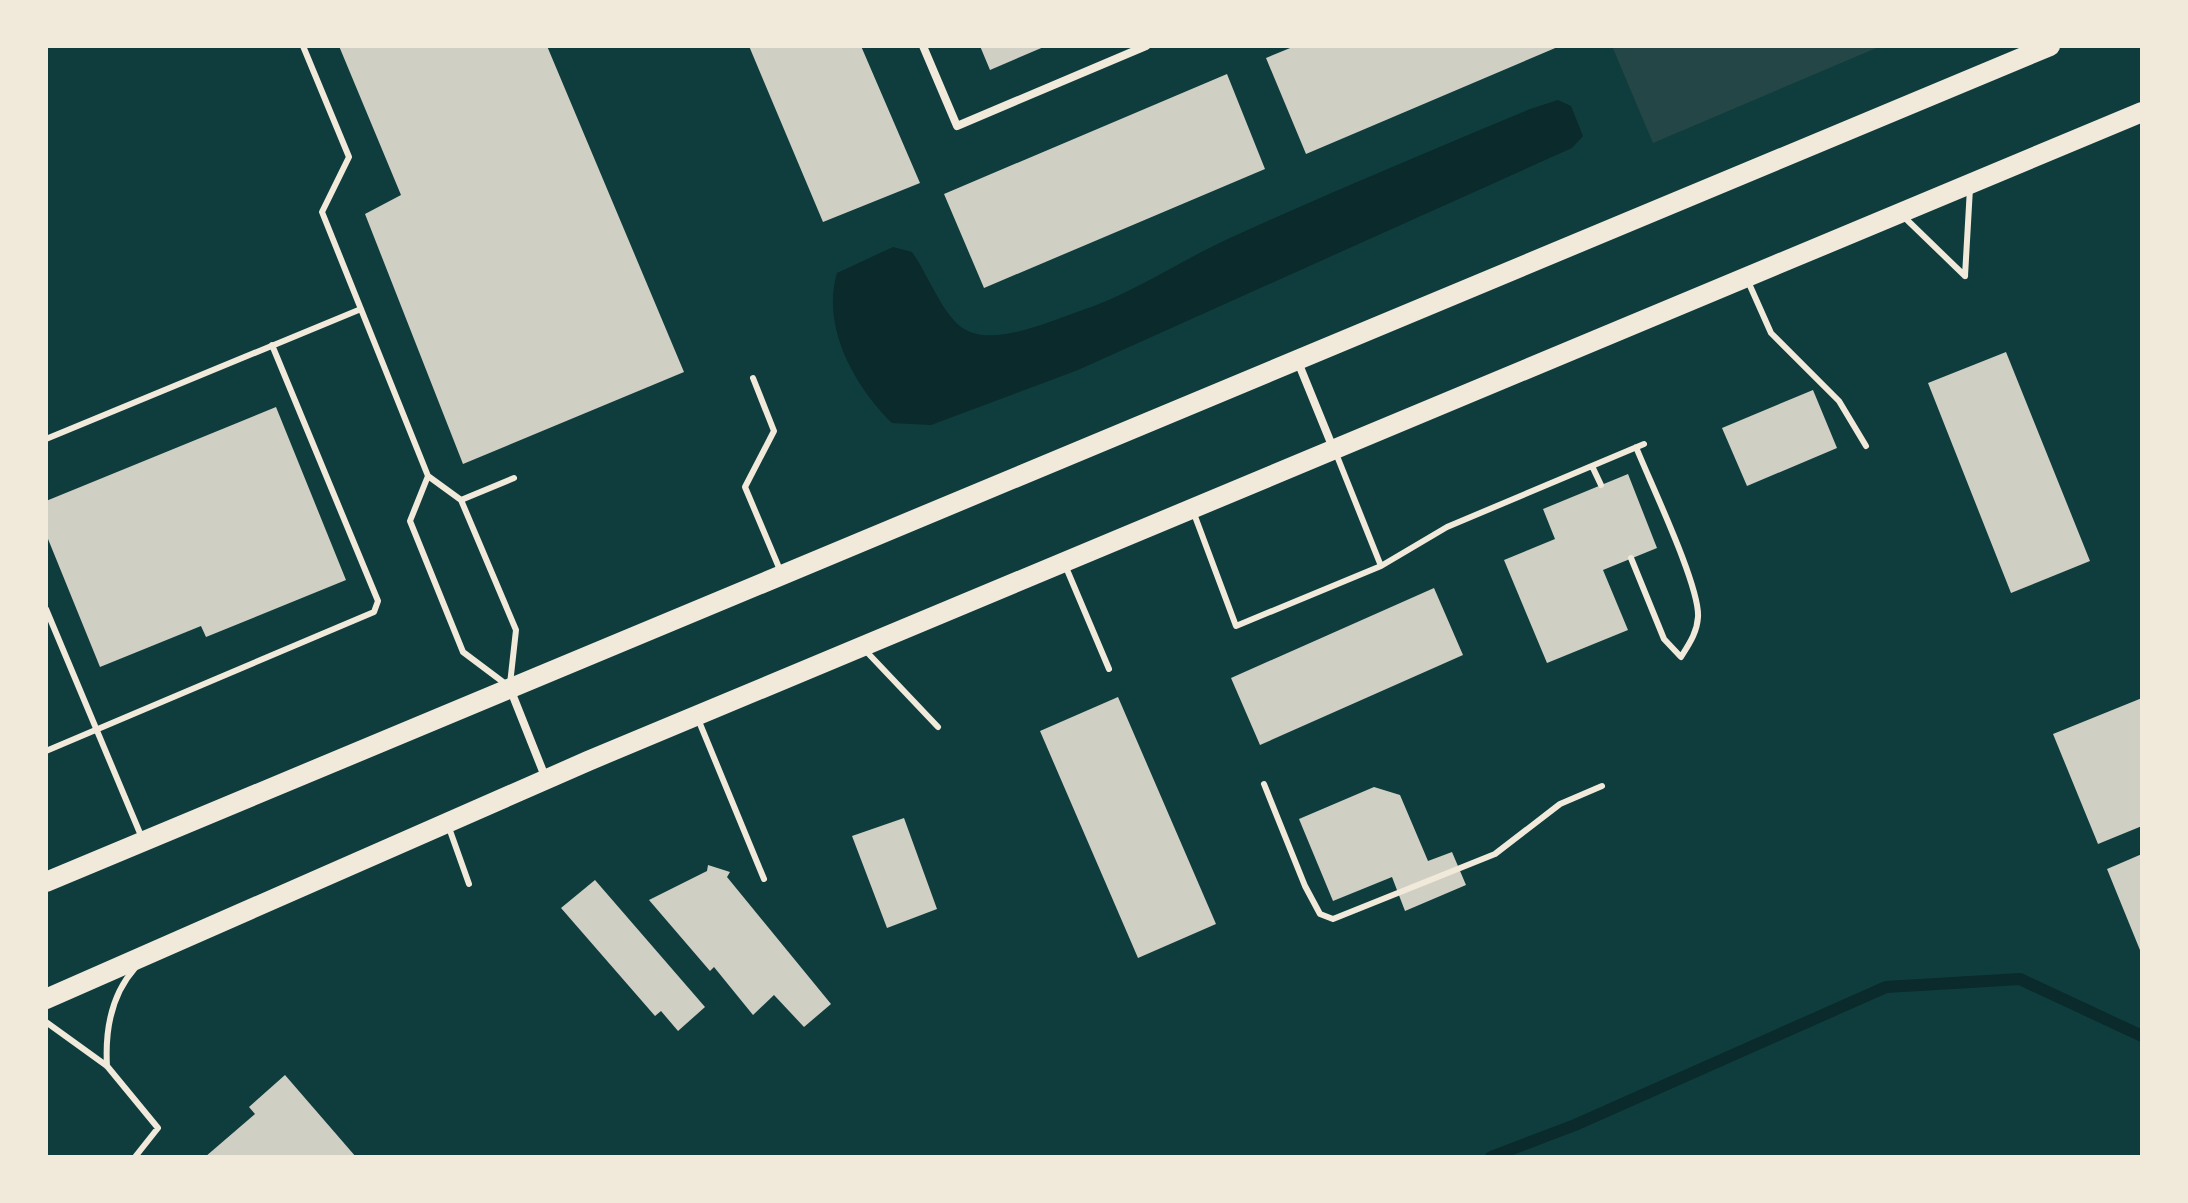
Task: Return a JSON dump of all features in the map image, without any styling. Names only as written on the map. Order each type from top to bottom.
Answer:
[{"type":"main road","points":[[46,882],[2050,46]]},
{"type":"main road","points":[[46,999],[546,779],[2142,112]]},
{"type":"street","points":[[923,46],[957,126],[1146,46]]},
{"type":"street","points":[[1296,358],[1333,448]]},
{"type":"street","points":[[510,687],[546,779]]},
{"type":"lane","points":[[303,46],[349,157],[322,212],[428,476],[461,500],[516,630],[510,687]]},
{"type":"lane","points":[[1900,213],[1965,276],[1970,183]]},
{"type":"lane","points":[[1746,276],[1771,333],[1839,401],[1866,446]]},
{"type":"lane","points":[[46,439],[361,309]]},
{"type":"lane","points":[[46,751],[374,612],[378,601],[272,345]]},
{"type":"lane","points":[[753,378],[774,431],[745,487],[781,574]]},
{"type":"lane","points":[[1191,508],[1236,626],[1381,566],[1447,527],[1644,444]]},
{"type":"lane","points":[[1631,558],[1664,639],[1681,657],[1696,633],[1698,615],[1694,594],[1636,447]]},
{"type":"lane","points":[[1333,448],[1381,566]]},
{"type":"lane","points":[[1592,466],[1601,485]]},
{"type":"lane","points":[[428,476],[410,521],[463,652],[510,687]]},
{"type":"lane","points":[[461,500],[514,478]]},
{"type":"lane","points":[[1063,561],[1109,669]]},
{"type":"lane","points":[[46,609],[143,841]]},
{"type":"lane","points":[[861,647],[938,727]]},
{"type":"lane","points":[[697,716],[764,879]]},
{"type":"lane","points":[[1264,784],[1305,886],[1320,914],[1333,919],[1495,854],[1560,804],[1602,786]]},
{"type":"lane","points":[[447,822],[469,884]]},
{"type":"lane","points":[[107,1066],[110,1017],[121,987],[150,953]]},
{"type":"lane","points":[[46,1022],[66,1033],[107,1066],[158,1128],[135,1157]]},
{"type":"shaded area","points":[[1612,46],[1881,46],[1653,143]]},
{"type":"shaded area","points":[[1558,100],[1571,106],[1583,136],[1572,148],[1078,370],[931,425],[892,423],[865,391],[844,354],[837,334],[833,293],[837,273],[893,247],[912,252],[943,306],[966,330],[992,335],[1022,331],[1097,305],[1267,221],[1530,109]]},
{"type":"building","points":[[339,46],[547,46],[684,372],[463,464],[365,214],[401,195]]},
{"type":"building","points":[[749,46],[861,46],[920,183],[823,222]]},
{"type":"building","points":[[980,46],[1046,46],[990,70]]},
{"type":"building","points":[[1295,46],[1560,46],[1306,154],[1266,58]]},
{"type":"building","points":[[1227,74],[1265,169],[984,288],[944,194]]},
{"type":"building","points":[[2006,352],[2090,561],[2011,593],[1928,383]]},
{"type":"building","points":[[1813,390],[1837,448],[1747,486],[1722,428]]},
{"type":"building","points":[[276,407],[346,580],[206,637],[201,626],[100,667],[46,534],[46,501]]},
{"type":"building","points":[[1628,474],[1657,548],[1603,570],[1628,630],[1547,663],[1504,560],[1555,539],[1543,509]]},
{"type":"building","points":[[1434,588],[1463,655],[1260,745],[1231,678]]},
{"type":"building","points":[[1118,697],[1216,924],[1138,958],[1040,731]]},
{"type":"building","points":[[2142,698],[2142,826],[2098,844],[2053,734]]},
{"type":"building","points":[[1374,787],[1400,795],[1428,861],[1452,852],[1466,885],[1405,911],[1392,877],[1333,901],[1299,819]]},
{"type":"building","points":[[904,818],[937,909],[887,928],[852,836]]},
{"type":"building","points":[[2142,854],[2142,955],[2107,869]]},
{"type":"building","points":[[708,865],[730,872],[727,877],[831,1004],[804,1027],[774,995],[753,1015],[714,967],[710,971],[649,900],[707,871]]},
{"type":"building","points":[[595,880],[705,1007],[678,1031],[661,1011],[655,1016],[561,908]]},
{"type":"building","points":[[285,1075],[356,1157],[205,1157],[255,1114],[249,1107]]},
{"type":"waterway","points":[[1491,1157],[1575,1125],[1886,987],[2020,979],[2142,1036]]}]
